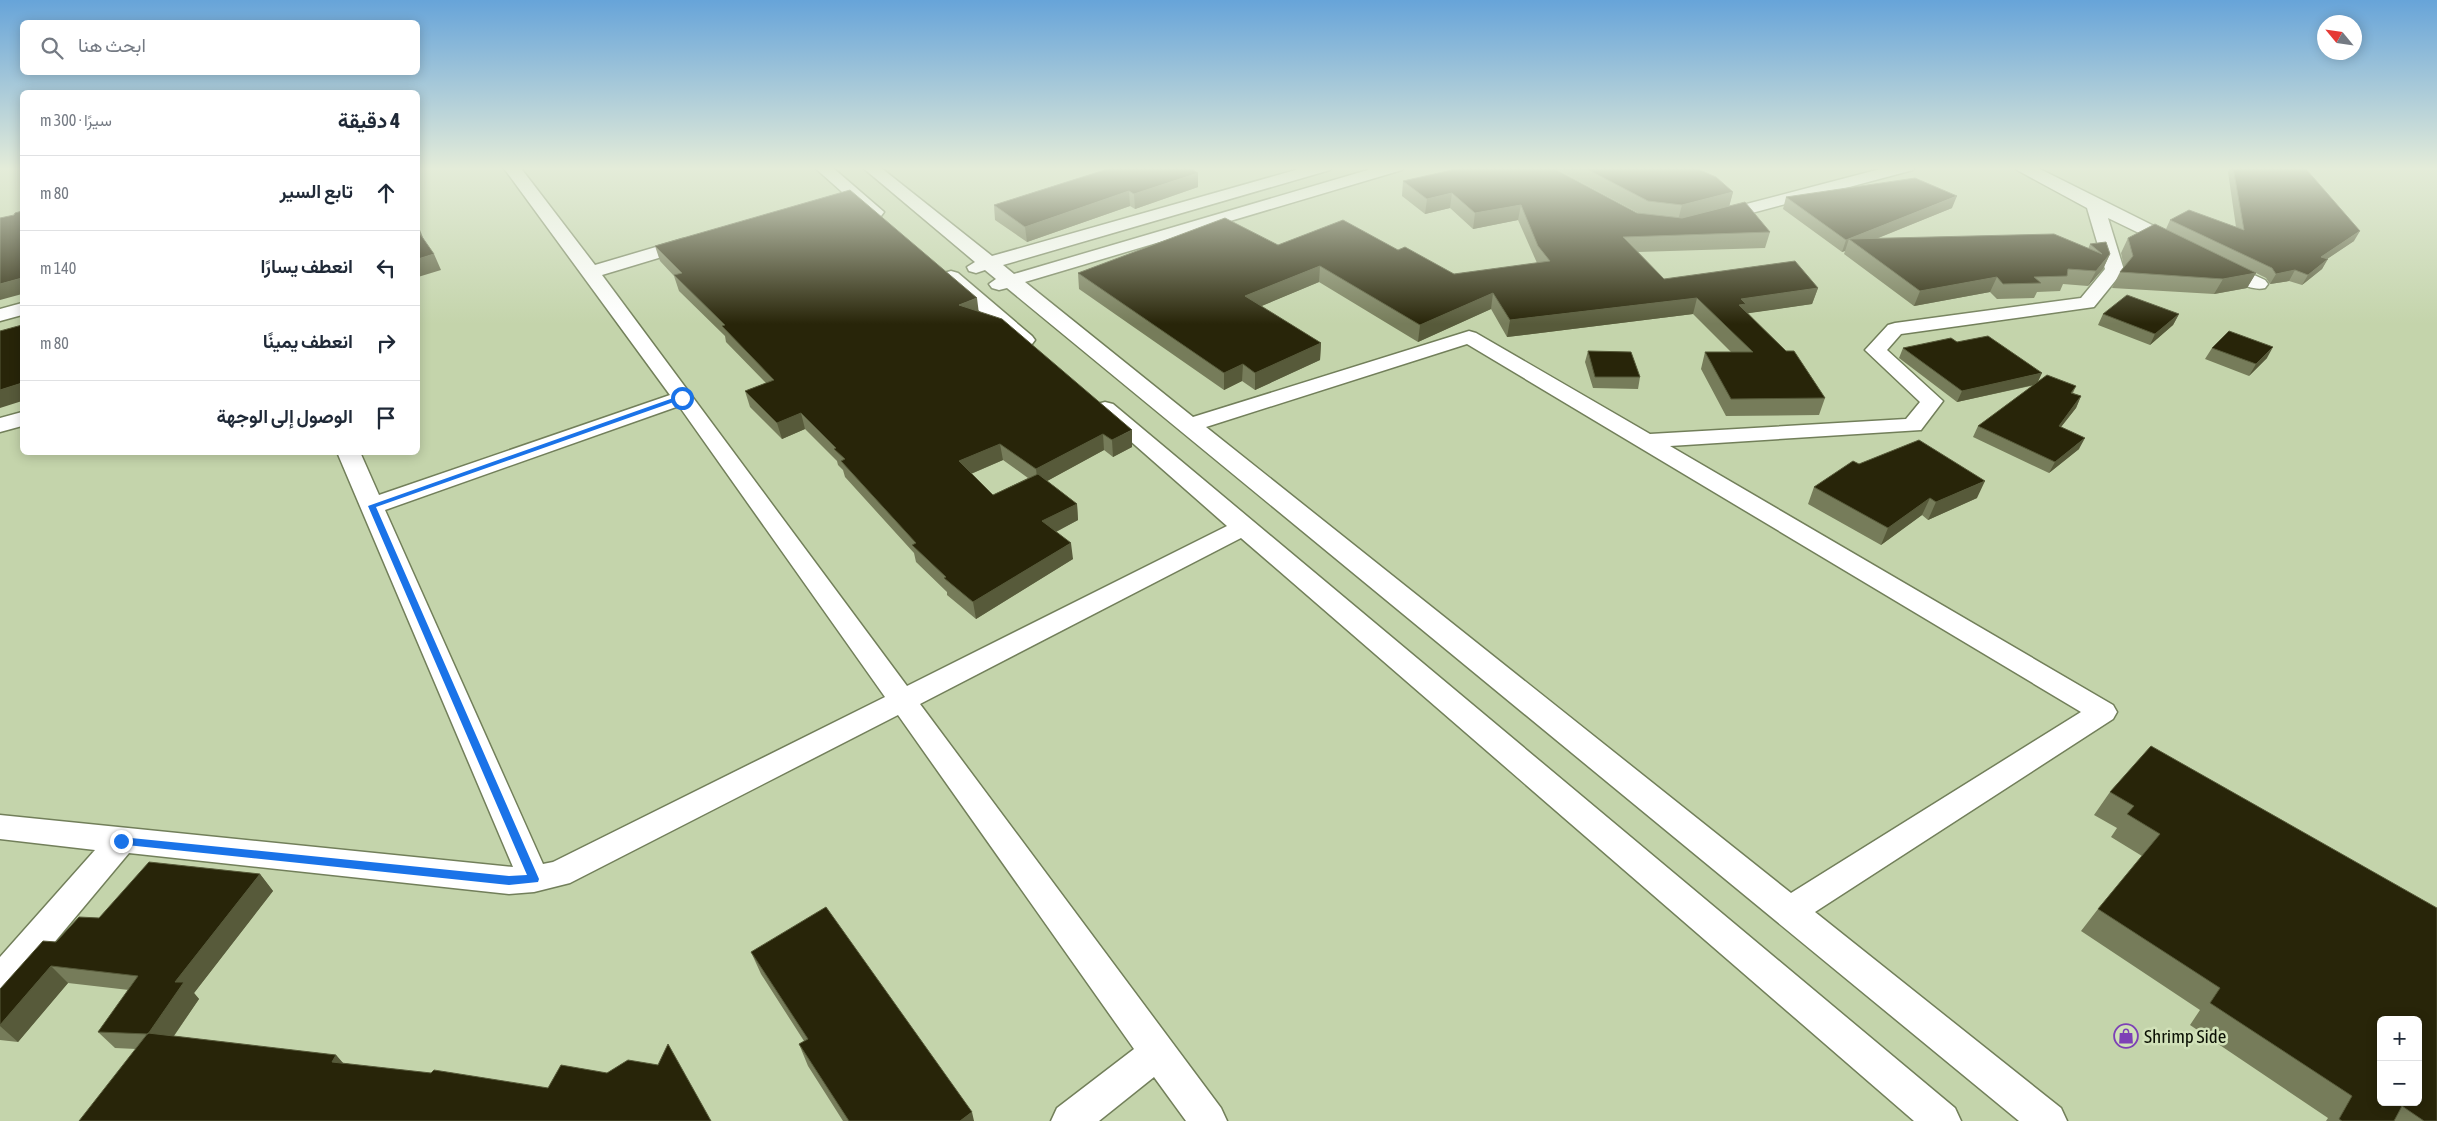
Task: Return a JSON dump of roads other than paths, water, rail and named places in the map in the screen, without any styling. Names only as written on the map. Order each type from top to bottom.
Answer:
[{"type":"street","points":[[550,219],[903,698],[1208,1121]]},
{"type":"street","points":[[880,219],[891,226]]},
{"type":"street","points":[[934,219],[2048,1121]]},
{"type":"street","points":[[1046,358],[941,269],[988,263],[1141,219]]},
{"type":"street","points":[[970,294],[1010,280],[1217,219]]},
{"type":"street","points":[[1645,441],[1913,425],[1932,401],[1875,350],[1895,329],[2087,303],[2115,270],[2099,219]]},
{"type":"street","points":[[2124,219],[2189,251]]},
{"type":"street","points":[[591,272],[704,239]]},
{"type":"street","points":[[2206,259],[2258,284]]},
{"type":"street","points":[[0,314],[20,309]]},
{"type":"street","points":[[1189,424],[1469,337],[2103,712],[1790,911]]},
{"type":"street","points":[[1084,391],[1942,1121]]},
{"type":"street","points":[[372,506],[682,398]]},
{"type":"street","points":[[0,425],[20,420]]},
{"type":"street","points":[[349,455],[534,879]]},
{"type":"street","points":[[0,827],[509,880],[534,879],[559,874],[903,698],[1244,527]]},
{"type":"street","points":[[0,982],[121,841]]},
{"type":"street","points":[[1070,1121],[1157,1052]]},
{"type":"place","name":"Shrimp Side","points":[[2126,1036]]}]
